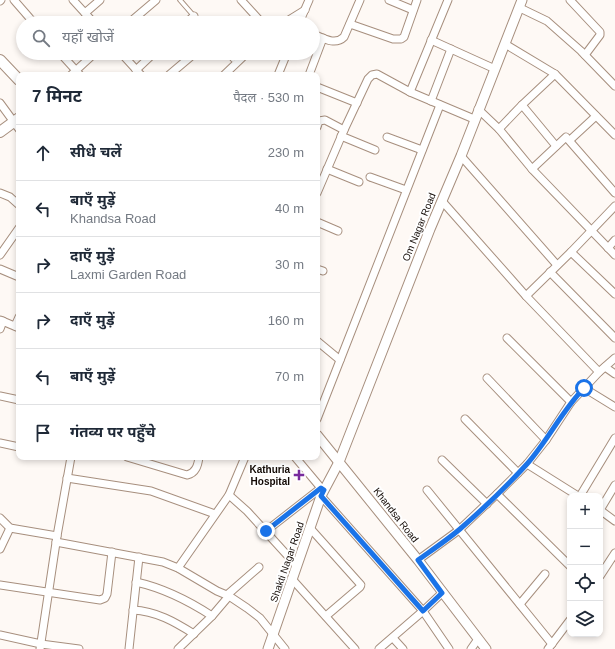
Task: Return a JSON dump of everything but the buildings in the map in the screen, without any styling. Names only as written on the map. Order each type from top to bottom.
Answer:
[{"type":"main road","points":[[0,60],[16,77]]},
{"type":"main road","points":[[0,132],[16,126]]},
{"type":"main road","points":[[0,139],[16,127]]},
{"type":"street","points":[[14,0],[28,16]]},
{"type":"street","points":[[73,0],[88,16]]},
{"type":"street","points":[[85,13],[100,0]]},
{"type":"street","points":[[137,16],[156,0]]},
{"type":"street","points":[[240,0],[255,16]]},
{"type":"street","points":[[302,16],[308,0]]},
{"type":"street","points":[[320,37],[333,42],[341,40],[344,37],[360,0]]},
{"type":"street","points":[[389,0],[413,10]]},
{"type":"street","points":[[350,24],[393,39],[401,39],[404,37],[417,0]]},
{"type":"street","points":[[410,92],[448,0]]},
{"type":"street","points":[[570,0],[600,32],[600,35],[585,55]]},
{"type":"street","points":[[521,4],[547,21],[585,55],[615,86]]},
{"type":"street","name":"Om Nagar Road","points":[[339,462],[474,119],[506,44],[521,4]]},
{"type":"street","points":[[295,16],[305,10]]},
{"type":"street","points":[[320,48],[324,38]]},
{"type":"street","points":[[431,40],[495,69]]},
{"type":"street","points":[[506,44],[555,74],[615,135]]},
{"type":"street","points":[[431,101],[451,49]]},
{"type":"street","points":[[65,60],[74,72]]},
{"type":"street","points":[[78,72],[89,60]]},
{"type":"street","points":[[127,60],[138,72]]},
{"type":"street","points":[[140,72],[149,60]]},
{"type":"street","points":[[173,72],[187,60]]},
{"type":"street","points":[[227,72],[238,60]]},
{"type":"street","points":[[277,72],[283,60]]},
{"type":"street","points":[[310,72],[315,60]]},
{"type":"street","points":[[320,184],[368,79],[374,74],[410,92],[474,119]]},
{"type":"street","points":[[499,129],[555,74]]},
{"type":"street","points":[[320,88],[357,103]]},
{"type":"street","points":[[0,104],[16,123]]},
{"type":"street","points":[[320,411],[440,105]]},
{"type":"street","points":[[522,105],[556,146]]},
{"type":"street","points":[[478,109],[499,129],[532,169],[615,255]]},
{"type":"street","points":[[570,140],[596,116]]},
{"type":"street","points":[[320,121],[325,120],[343,133],[375,150]]},
{"type":"street","points":[[387,137],[422,150]]},
{"type":"street","points":[[532,169],[565,137],[570,140],[615,193]]},
{"type":"street","points":[[460,156],[557,265]]},
{"type":"street","points":[[327,169],[359,182]]},
{"type":"street","points":[[370,177],[406,190]]},
{"type":"street","points":[[0,193],[10,197],[16,202]]},
{"type":"street","points":[[442,201],[526,296],[602,369],[615,374]]},
{"type":"street","points":[[526,296],[615,206]]},
{"type":"street","points":[[320,223],[338,231]]},
{"type":"street","points":[[0,254],[16,232]]},
{"type":"street","points":[[608,248],[615,240]]},
{"type":"street","points":[[571,252],[615,294]]},
{"type":"street","points":[[0,269],[16,276]]},
{"type":"street","points":[[550,272],[615,338]]},
{"type":"street","points":[[0,330],[1,321],[16,327]]},
{"type":"street","points":[[507,338],[571,402]]},
{"type":"street","points":[[320,343],[340,360]]},
{"type":"street","points":[[418,560],[459,530],[498,494],[527,464],[546,440],[571,402],[602,369],[615,358]]},
{"type":"street","points":[[488,378],[546,440]]},
{"type":"street","points":[[584,388],[615,408]]},
{"type":"street","points":[[0,396],[16,399]]},
{"type":"street","points":[[465,419],[518,473]]},
{"type":"street","points":[[581,493],[615,438]]},
{"type":"street","name":"Khandsa Road","points":[[320,439],[418,560],[486,649]]},
{"type":"street","points":[[0,443],[16,447]]},
{"type":"street","points":[[41,646],[56,539],[70,460]]},
{"type":"street","points":[[143,460],[187,475],[194,472],[197,468],[198,460]]},
{"type":"street","points":[[178,568],[229,495],[244,460]]},
{"type":"street","points":[[297,460],[322,492],[423,611],[448,649]]},
{"type":"street","points":[[442,460],[487,504]]},
{"type":"street","name":"Shakti Nagar Road","points":[[268,649],[322,492],[339,462]]},
{"type":"street","points":[[527,464],[574,493]]},
{"type":"street","points":[[67,478],[151,491],[215,514]]},
{"type":"street","points":[[603,505],[615,485]]},
{"type":"street","points":[[427,490],[520,604],[550,647],[567,624]]},
{"type":"street","points":[[266,531],[322,492]]},
{"type":"street","points":[[498,494],[569,565]]},
{"type":"street","points":[[229,495],[247,510],[297,566]]},
{"type":"street","points":[[603,512],[615,521]]},
{"type":"street","points":[[0,518],[10,528],[112,552],[163,562],[178,568],[228,596],[260,618],[285,649]]},
{"type":"street","points":[[0,548],[10,528]]},
{"type":"street","points":[[310,528],[361,585],[326,616]]},
{"type":"street","points":[[0,585],[100,600],[107,594],[112,552]]},
{"type":"street","points":[[603,572],[615,554]]},
{"type":"street","points":[[129,649],[139,557]]},
{"type":"street","points":[[178,649],[212,616],[228,596],[259,567]]},
{"type":"street","points":[[520,604],[545,574]]},
{"type":"street","points":[[292,579],[355,649]]},
{"type":"street","points":[[136,582],[146,584],[174,595],[212,616]]},
{"type":"street","points":[[379,649],[442,593]]},
{"type":"street","points":[[133,610],[143,611],[168,619],[194,634]]},
{"type":"street","points":[[0,635],[41,646],[79,649]]},
{"type":"street","points":[[393,638],[402,649]]},
{"type":"street","points":[[471,649],[478,639]]},
{"type":"lane","points":[[180,0],[194,16]]},
{"type":"place","name":"Kathuria Hospital","points":[[299,475]]},
{"type":"route","points":[[266,531],[321,488],[324,490],[321,496],[423,611],[442,593],[418,560],[459,530],[498,494],[527,464],[546,440],[571,402],[584,388]]}]
